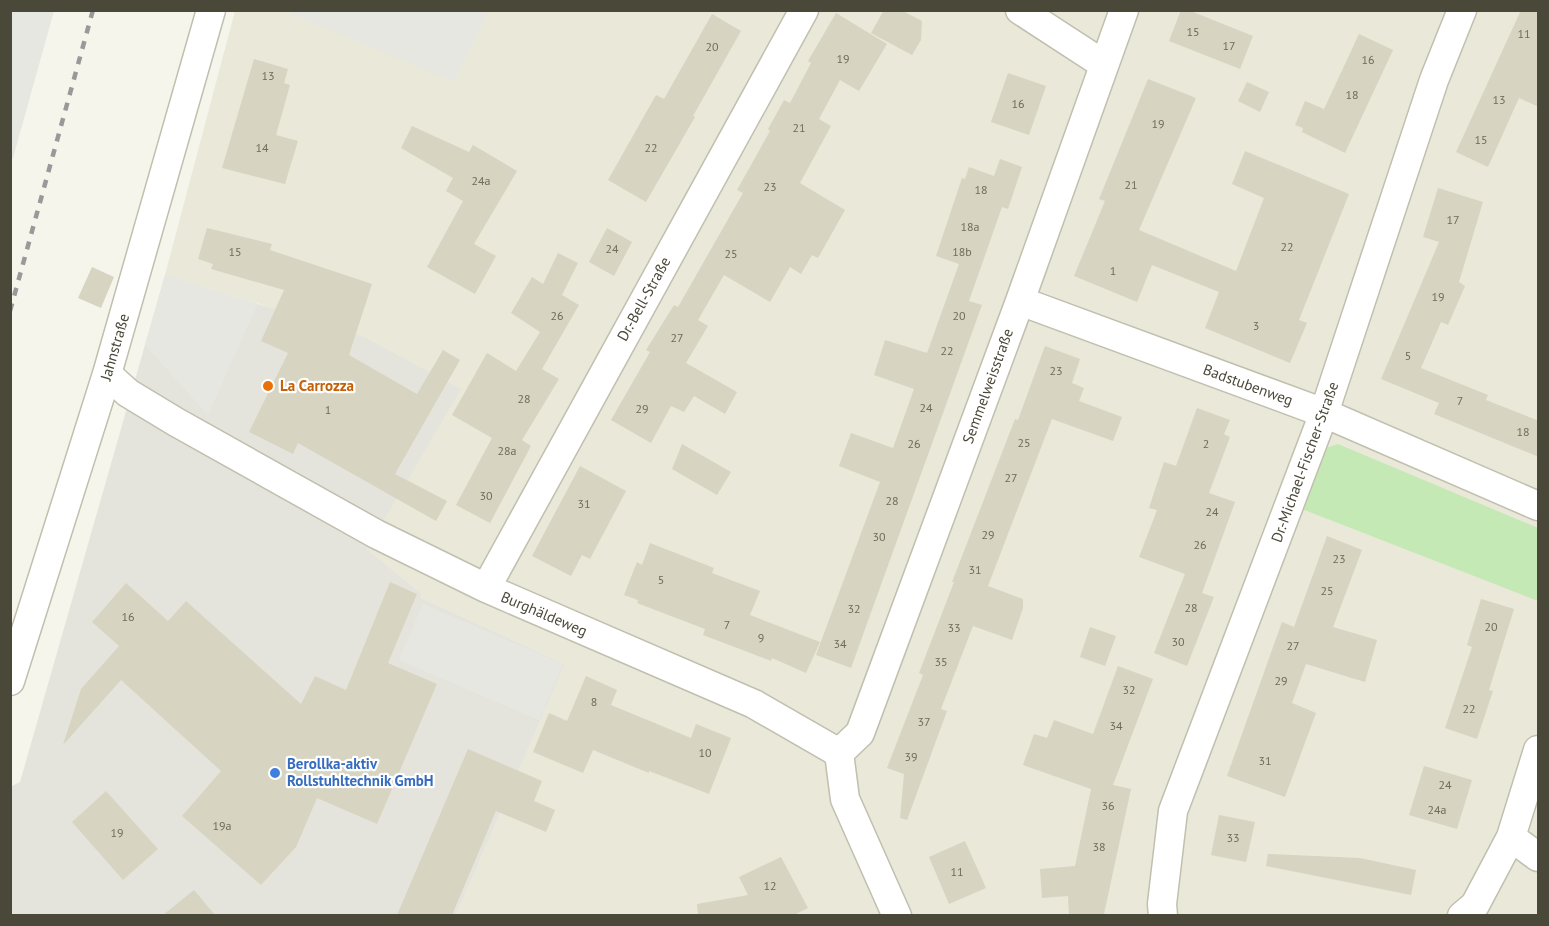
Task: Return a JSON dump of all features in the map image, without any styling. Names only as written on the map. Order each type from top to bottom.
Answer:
[{"type":"street","name":"Jahnstraße","points":[[10,681],[107,374],[211,10]]},
{"type":"street","name":"Dr.-Bell-Straße","points":[[486,588],[804,10]]},
{"type":"street","points":[[1020,10],[1103,64]]},
{"type":"street","name":"Semmelweisstraße","points":[[838,753],[860,733],[1020,301],[1124,10]]},
{"type":"street","name":"Dr.-Michael-Fischer-Straße","points":[[1164,915],[1162,904],[1173,811],[1324,413],[1434,80],[1462,10]]},
{"type":"street","name":"Badstubenweg","points":[[1020,301],[1324,413],[1539,506]]},
{"type":"street","name":"Burghäldeweg","points":[[107,374],[128,393],[186,428],[376,534],[486,588],[754,704],[838,753]]},
{"type":"street","points":[[1462,915],[1475,905],[1511,837],[1539,750]]},
{"type":"street","points":[[838,753],[845,799],[897,915]]},
{"type":"street","points":[[1511,837],[1539,857]]},
{"type":"shaded area","points":[[11,10],[54,11],[11,159]]},
{"type":"shaded area","points":[[235,11],[1538,11],[1538,915],[456,915],[565,664],[421,598],[422,594],[367,549],[460,389],[258,303],[165,275]]},
{"type":"shaded area","points":[[285,11],[488,11],[454,82]]},
{"type":"shaded area","points":[[165,275],[364,337],[461,389],[367,549],[422,594],[421,598],[565,664],[456,915],[11,915],[10,787],[20,782]]},
{"type":"shaded area","points":[[165,275],[258,303],[208,415],[145,345]]},
{"type":"shaded area","points":[[423,604],[563,664],[539,720],[399,660]]},
{"type":"green space","points":[[1338,444],[1538,528],[1538,601],[1302,509],[1323,449]]},
{"type":"building","points":[[884,10],[901,10],[922,21],[921,40],[912,55],[871,33]]},
{"type":"building","points":[[1181,10],[1188,10],[1253,36],[1240,69],[1169,41]]},
{"type":"building","points":[[1521,10],[1539,10],[1539,107],[1519,98],[1488,167],[1456,152]]},
{"type":"building","points":[[836,13],[887,44],[859,91],[840,80],[819,119],[831,126],[800,183],[845,210],[818,258],[812,255],[801,274],[790,267],[770,302],[724,275],[698,320],[708,326],[686,363],[737,392],[725,414],[694,396],[684,412],[671,406],[651,443],[611,420],[650,352],[646,350],[674,305],[678,307],[743,193],[737,190],[770,131],[768,129],[784,100],[790,103],[811,63],[808,61]]},
{"type":"building","points":[[712,14],[741,31],[646,202],[608,180],[656,95],[664,99]]},
{"type":"building","points":[[1359,34],[1393,50],[1345,153],[1302,132],[1303,128],[1295,125],[1305,101],[1324,109]]},
{"type":"building","points":[[254,59],[288,69],[284,83],[290,85],[276,135],[298,141],[285,184],[222,168]]},
{"type":"building","points":[[1008,73],[1046,86],[1029,135],[991,122]]},
{"type":"building","points":[[1148,79],[1196,98],[1139,230],[1236,271],[1264,198],[1232,184],[1245,151],[1349,194],[1299,320],[1307,323],[1290,363],[1205,328],[1219,292],[1152,265],[1137,302],[1074,276],[1105,201],[1099,199]]},
{"type":"building","points":[[1247,82],[1269,92],[1260,112],[1238,101]]},
{"type":"building","points":[[412,126],[469,152],[473,145],[517,171],[474,244],[496,256],[475,294],[427,267],[463,201],[446,191],[453,178],[401,148]]},
{"type":"building","points":[[1000,159],[1022,167],[1008,209],[1002,207],[969,301],[982,305],[851,668],[816,655],[880,482],[839,466],[851,433],[893,448],[914,389],[874,375],[885,340],[927,353],[959,264],[936,256],[962,178],[965,179],[969,167],[994,176]]},
{"type":"building","points":[[1438,188],[1483,202],[1459,282],[1465,286],[1448,325],[1441,322],[1421,368],[1488,395],[1486,400],[1539,421],[1539,457],[1434,414],[1439,403],[1381,379],[1439,242],[1423,237]]},
{"type":"building","points":[[207,228],[272,244],[270,250],[372,284],[349,355],[417,394],[443,350],[460,360],[395,474],[447,501],[436,521],[298,443],[293,454],[249,432],[288,353],[261,341],[284,290],[211,269],[213,264],[198,259]]},
{"type":"building","points":[[607,228],[632,242],[614,276],[589,262]]},
{"type":"building","points":[[558,253],[578,263],[562,295],[579,305],[542,369],[559,379],[522,440],[531,446],[490,523],[456,505],[492,438],[452,415],[487,353],[516,371],[540,332],[511,313],[532,277],[543,284]]},
{"type":"building","points":[[92,267],[114,277],[101,308],[78,298]]},
{"type":"building","points":[[1045,346],[1080,359],[1072,383],[1084,388],[1079,401],[1122,417],[1113,441],[1052,419],[988,586],[1023,599],[1023,608],[1012,640],[973,626],[941,709],[947,711],[907,820],[900,818],[904,774],[887,768],[923,675],[919,673],[954,582],[952,582],[1015,419],[1018,420]]},
{"type":"building","points":[[1197,408],[1230,420],[1224,434],[1230,437],[1209,493],[1235,502],[1202,593],[1214,597],[1187,666],[1154,653],[1185,574],[1139,557],[1157,510],[1149,508],[1164,462],[1176,466]]},
{"type":"building","points":[[682,444],[731,472],[717,495],[672,469]]},
{"type":"building","points":[[580,466],[626,491],[590,559],[582,555],[571,576],[532,556]]},
{"type":"building","points":[[1327,536],[1362,550],[1333,627],[1377,640],[1365,682],[1306,664],[1292,703],[1316,713],[1285,797],[1227,776],[1282,622],[1294,627]]},
{"type":"building","points":[[650,543],[714,568],[712,573],[760,591],[750,615],[820,642],[806,673],[772,658],[771,661],[703,635],[705,629],[637,603],[638,600],[624,595],[637,562],[642,565]]},
{"type":"building","points":[[390,582],[417,594],[388,663],[437,684],[377,824],[317,798],[296,847],[261,885],[182,816],[221,771],[121,680],[63,745],[81,689],[119,646],[92,622],[126,583],[168,621],[186,601],[301,704],[315,676],[346,690]]},
{"type":"building","points":[[1481,599],[1514,609],[1489,690],[1493,691],[1477,739],[1445,728],[1472,647],[1467,645]]},
{"type":"building","points":[[1090,627],[1116,636],[1105,666],[1080,657]]},
{"type":"building","points":[[1118,666],[1153,679],[1113,785],[1131,789],[1104,914],[1069,915],[1068,896],[1042,898],[1040,869],[1075,866],[1091,789],[1023,765],[1034,734],[1047,738],[1054,720],[1093,734]]},
{"type":"building","points":[[586,676],[617,690],[611,705],[691,738],[696,724],[731,738],[709,794],[593,750],[583,773],[533,752],[549,713],[567,721]]},
{"type":"building","points":[[468,749],[542,781],[534,801],[555,810],[546,832],[496,811],[452,915],[397,915]]},
{"type":"building","points":[[1424,766],[1472,780],[1457,829],[1409,815]]},
{"type":"building","points":[[106,791],[158,849],[123,880],[72,822]]},
{"type":"building","points":[[1219,815],[1255,822],[1246,862],[1211,855]]},
{"type":"building","points":[[965,841],[986,888],[949,904],[929,857]]},
{"type":"building","points":[[1268,854],[1360,858],[1416,870],[1411,895],[1266,866]]},
{"type":"building","points":[[781,857],[808,908],[794,915],[698,915],[697,904],[748,895],[739,877]]},
{"type":"building","points":[[194,890],[215,915],[163,915]]},
{"type":"railway","points":[[10,311],[93,10]]},
{"type":"place","name":"La Carrozza","points":[[268,386]]},
{"type":"place","name":"Berollka-aktiv Rollstuhltechnik GmbH","points":[[275,773]]}]
